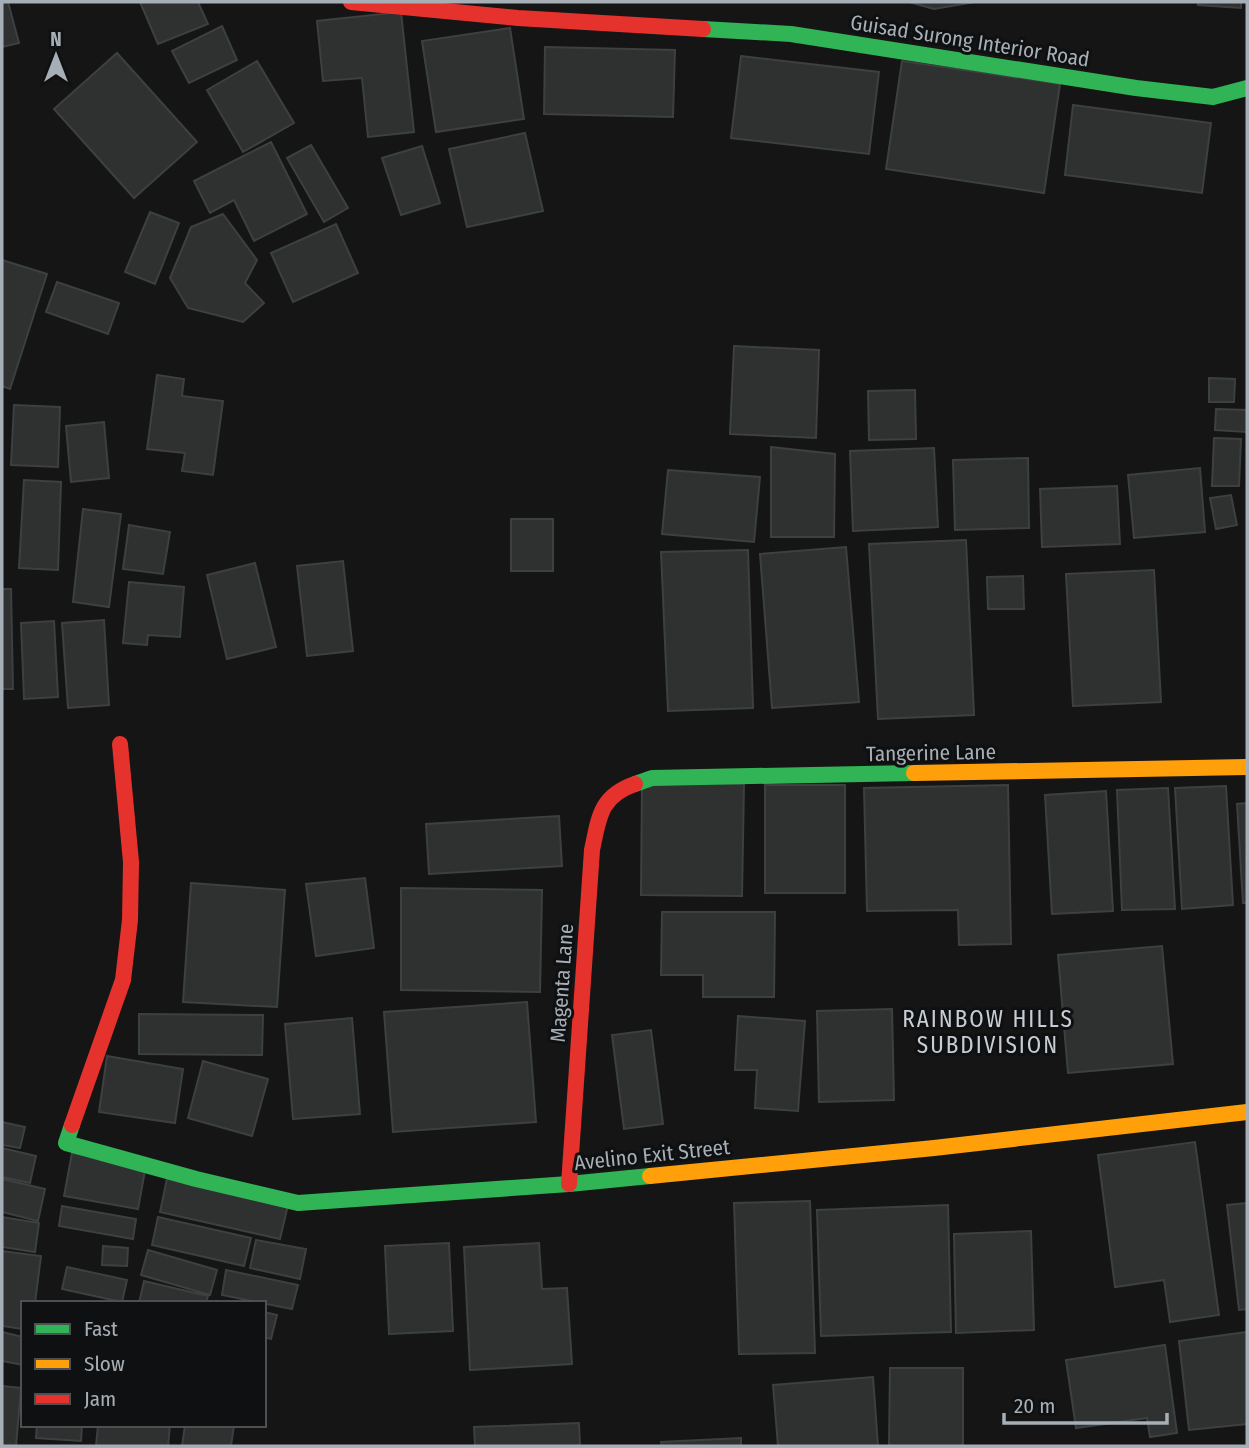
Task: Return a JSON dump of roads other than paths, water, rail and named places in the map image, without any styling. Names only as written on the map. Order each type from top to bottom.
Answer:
[{"type":"street","name":"Guisad Surong Interior Road","points":[[351,2],[518,18],[791,34],[1136,88],[1213,97],[1247,88]]},
{"type":"street","name":"Avelino Exit Street","points":[[120,744],[131,862],[130,920],[123,980],[65,1143],[196,1179],[298,1203],[569,1184],[934,1148],[1247,1112]]},
{"type":"street","name":"Tangerine Lane","points":[[617,790],[652,778],[1247,767]]},
{"type":"street","name":"Magenta Lane","points":[[569,1184],[592,850],[600,813],[617,790]]},
{"type":"district","name":"RAINBOW HILLS SUBDIVISION","points":[[988,1032]]}]
